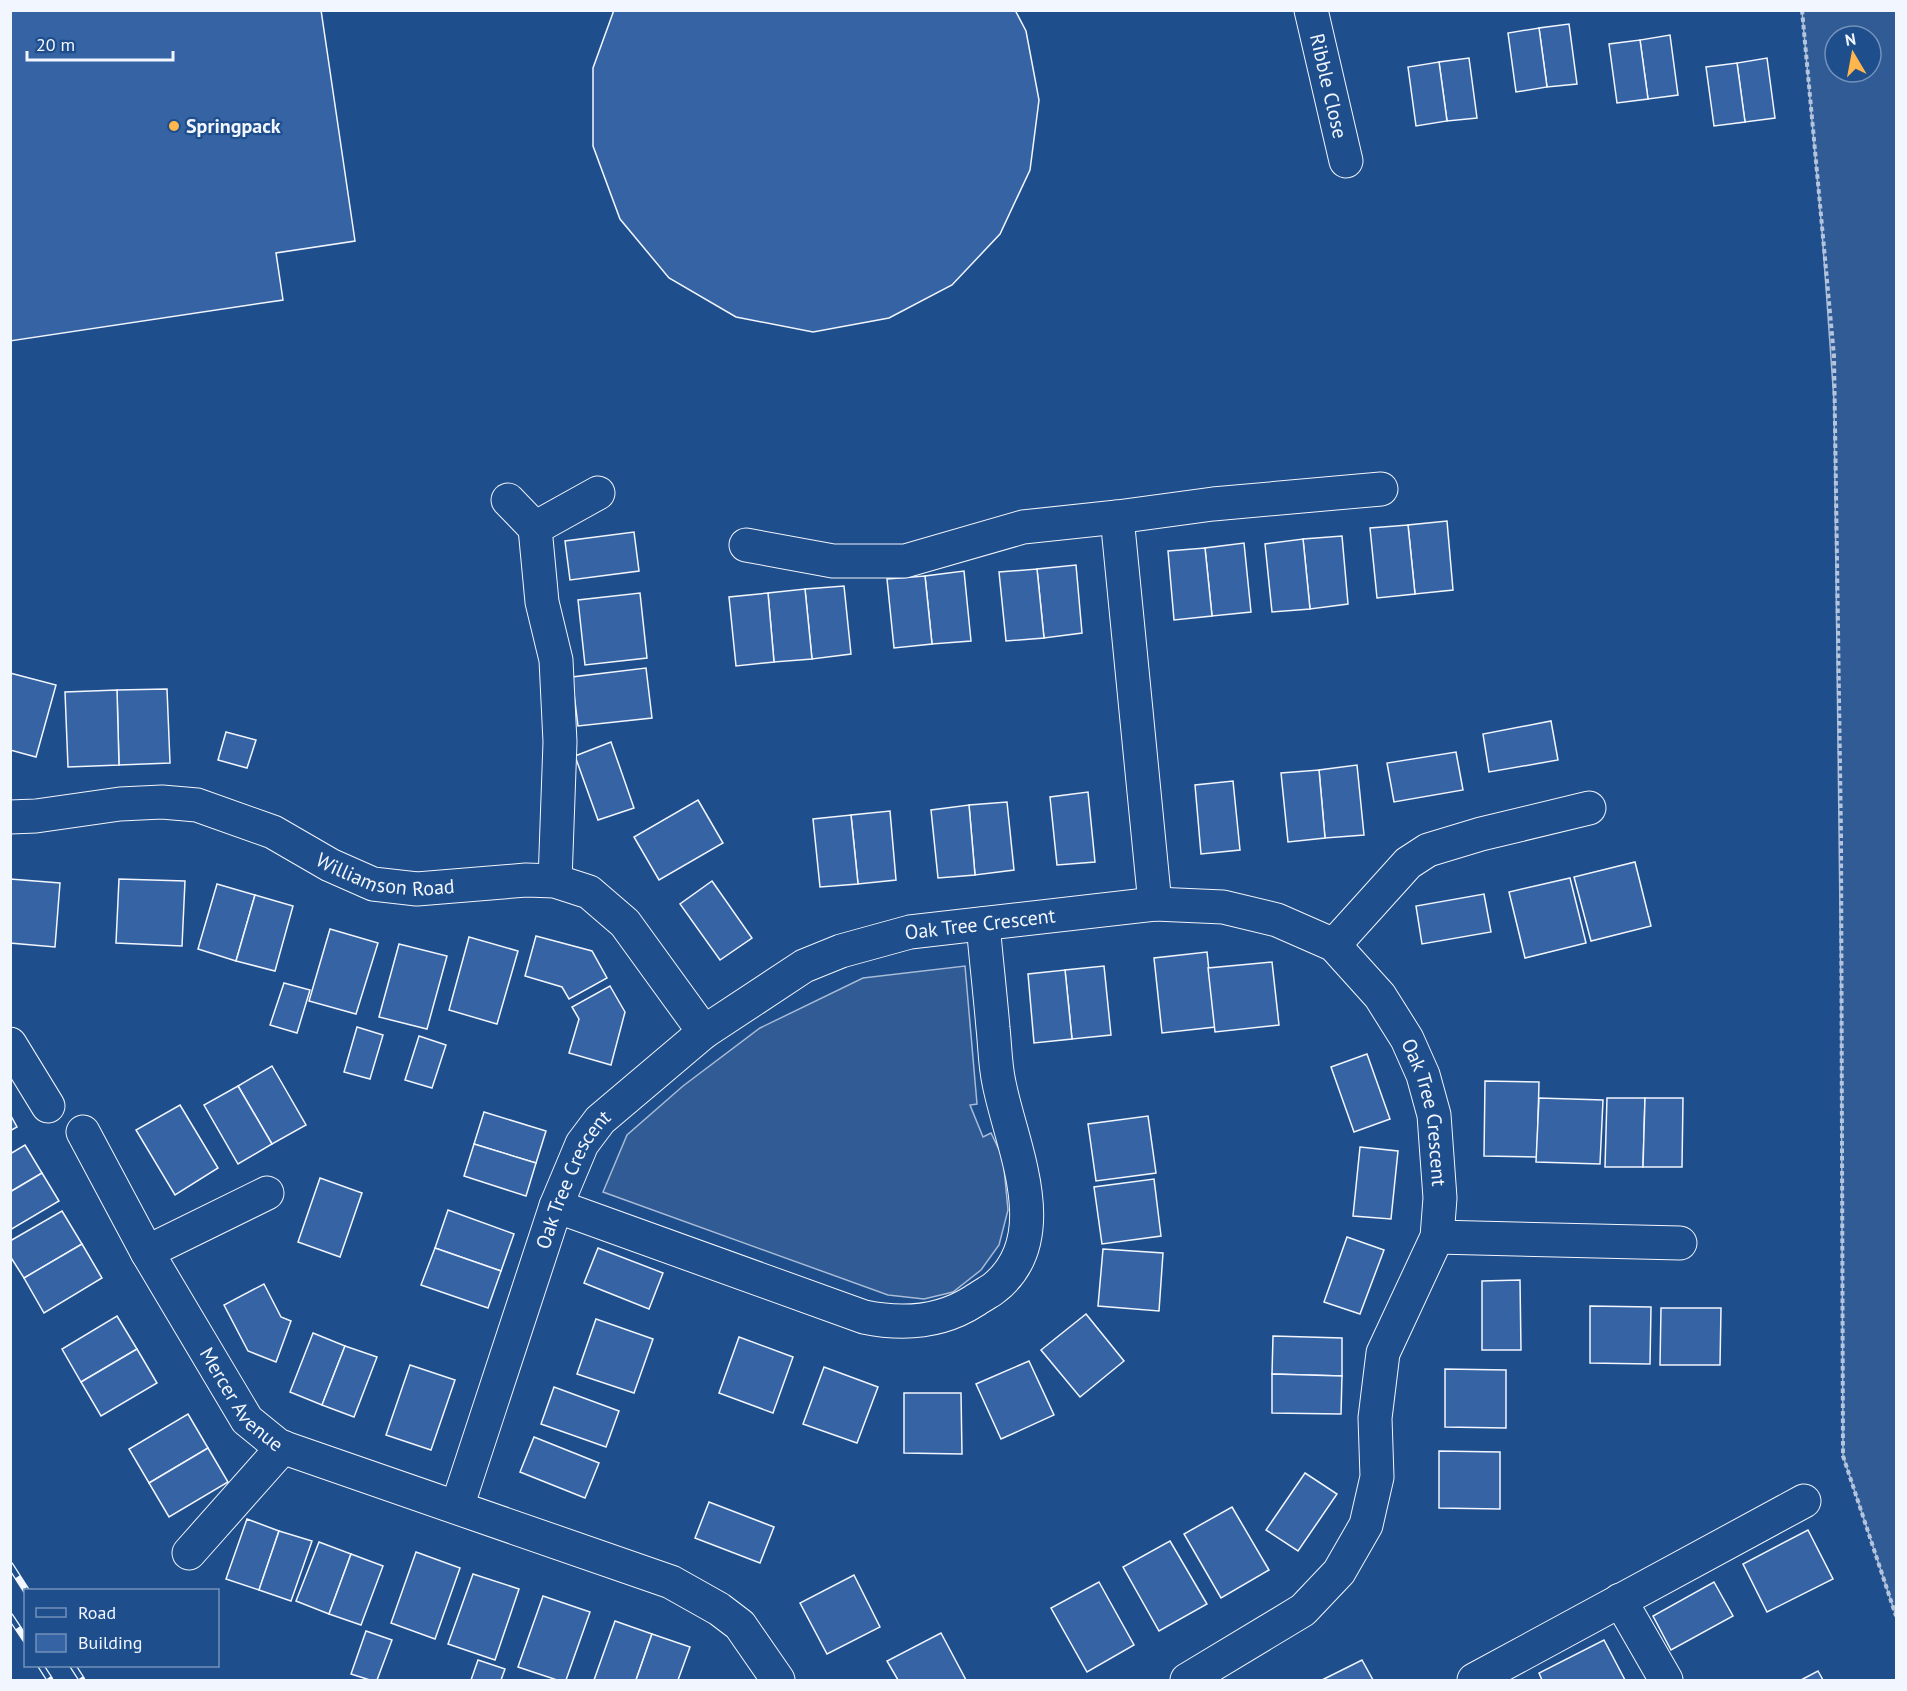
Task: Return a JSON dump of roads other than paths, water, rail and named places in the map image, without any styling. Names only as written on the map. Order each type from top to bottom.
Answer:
[{"type":"street","name":"Ribble Close","points":[[1311,10],[1346,161]]},
{"type":"street","points":[[746,545],[833,561],[906,561],[1023,527],[1213,504],[1381,489]]},
{"type":"street","points":[[535,528],[598,493]]},
{"type":"street","points":[[508,500],[535,528],[542,602],[556,660],[560,742],[555,881]]},
{"type":"street","points":[[1117,517],[1155,904]]},
{"type":"street","name":"Williamson Road","points":[[10,817],[36,816],[120,804],[162,802],[197,805],[273,832],[330,865],[373,884],[417,889],[526,880],[555,881],[589,892],[625,923],[704,1032]]},
{"type":"street","points":[[1334,945],[1408,863],[1428,850],[1481,834],[1589,808]]},
{"type":"street","name":"Oak Tree Crescent","points":[[457,1508],[556,1206],[582,1144],[600,1120],[704,1032],[804,966],[832,955],[910,932],[1155,904],[1223,907],[1277,920],[1334,945],[1380,996],[1407,1039],[1423,1075],[1434,1115],[1440,1198],[1437,1237],[1383,1353],[1375,1418],[1377,1478],[1366,1524],[1339,1572],[1303,1610],[1187,1680]]},
{"type":"street","points":[[556,1206],[864,1317],[887,1322],[910,1322],[936,1318],[961,1309],[994,1288],[1009,1272],[1019,1254],[1025,1236],[1027,1216],[1022,1173],[998,1082],[983,924]]},
{"type":"street","points":[[10,1044],[48,1106]]},
{"type":"street","name":"Mercer Avenue","points":[[83,1132],[147,1252],[247,1420],[283,1447],[457,1508]]},
{"type":"street","points":[[147,1252],[267,1193]]},
{"type":"street","points":[[1437,1237],[1680,1243]]},
{"type":"street","points":[[189,1553],[283,1447]]},
{"type":"street","points":[[1474,1680],[1804,1501]]},
{"type":"street","points":[[457,1508],[671,1582],[719,1609],[740,1625],[778,1680]]},
{"type":"street","points":[[1620,1600],[1666,1680]]},
{"type":"railway","points":[[10,1565],[25,1589]]},
{"type":"railway","points":[[10,1616],[24,1637]]},
{"type":"railway","points":[[42,1667],[50,1680]]},
{"type":"railway","points":[[74,1667],[82,1680]]},
{"type":"place","name":"Springpack","points":[[174,126]]}]
